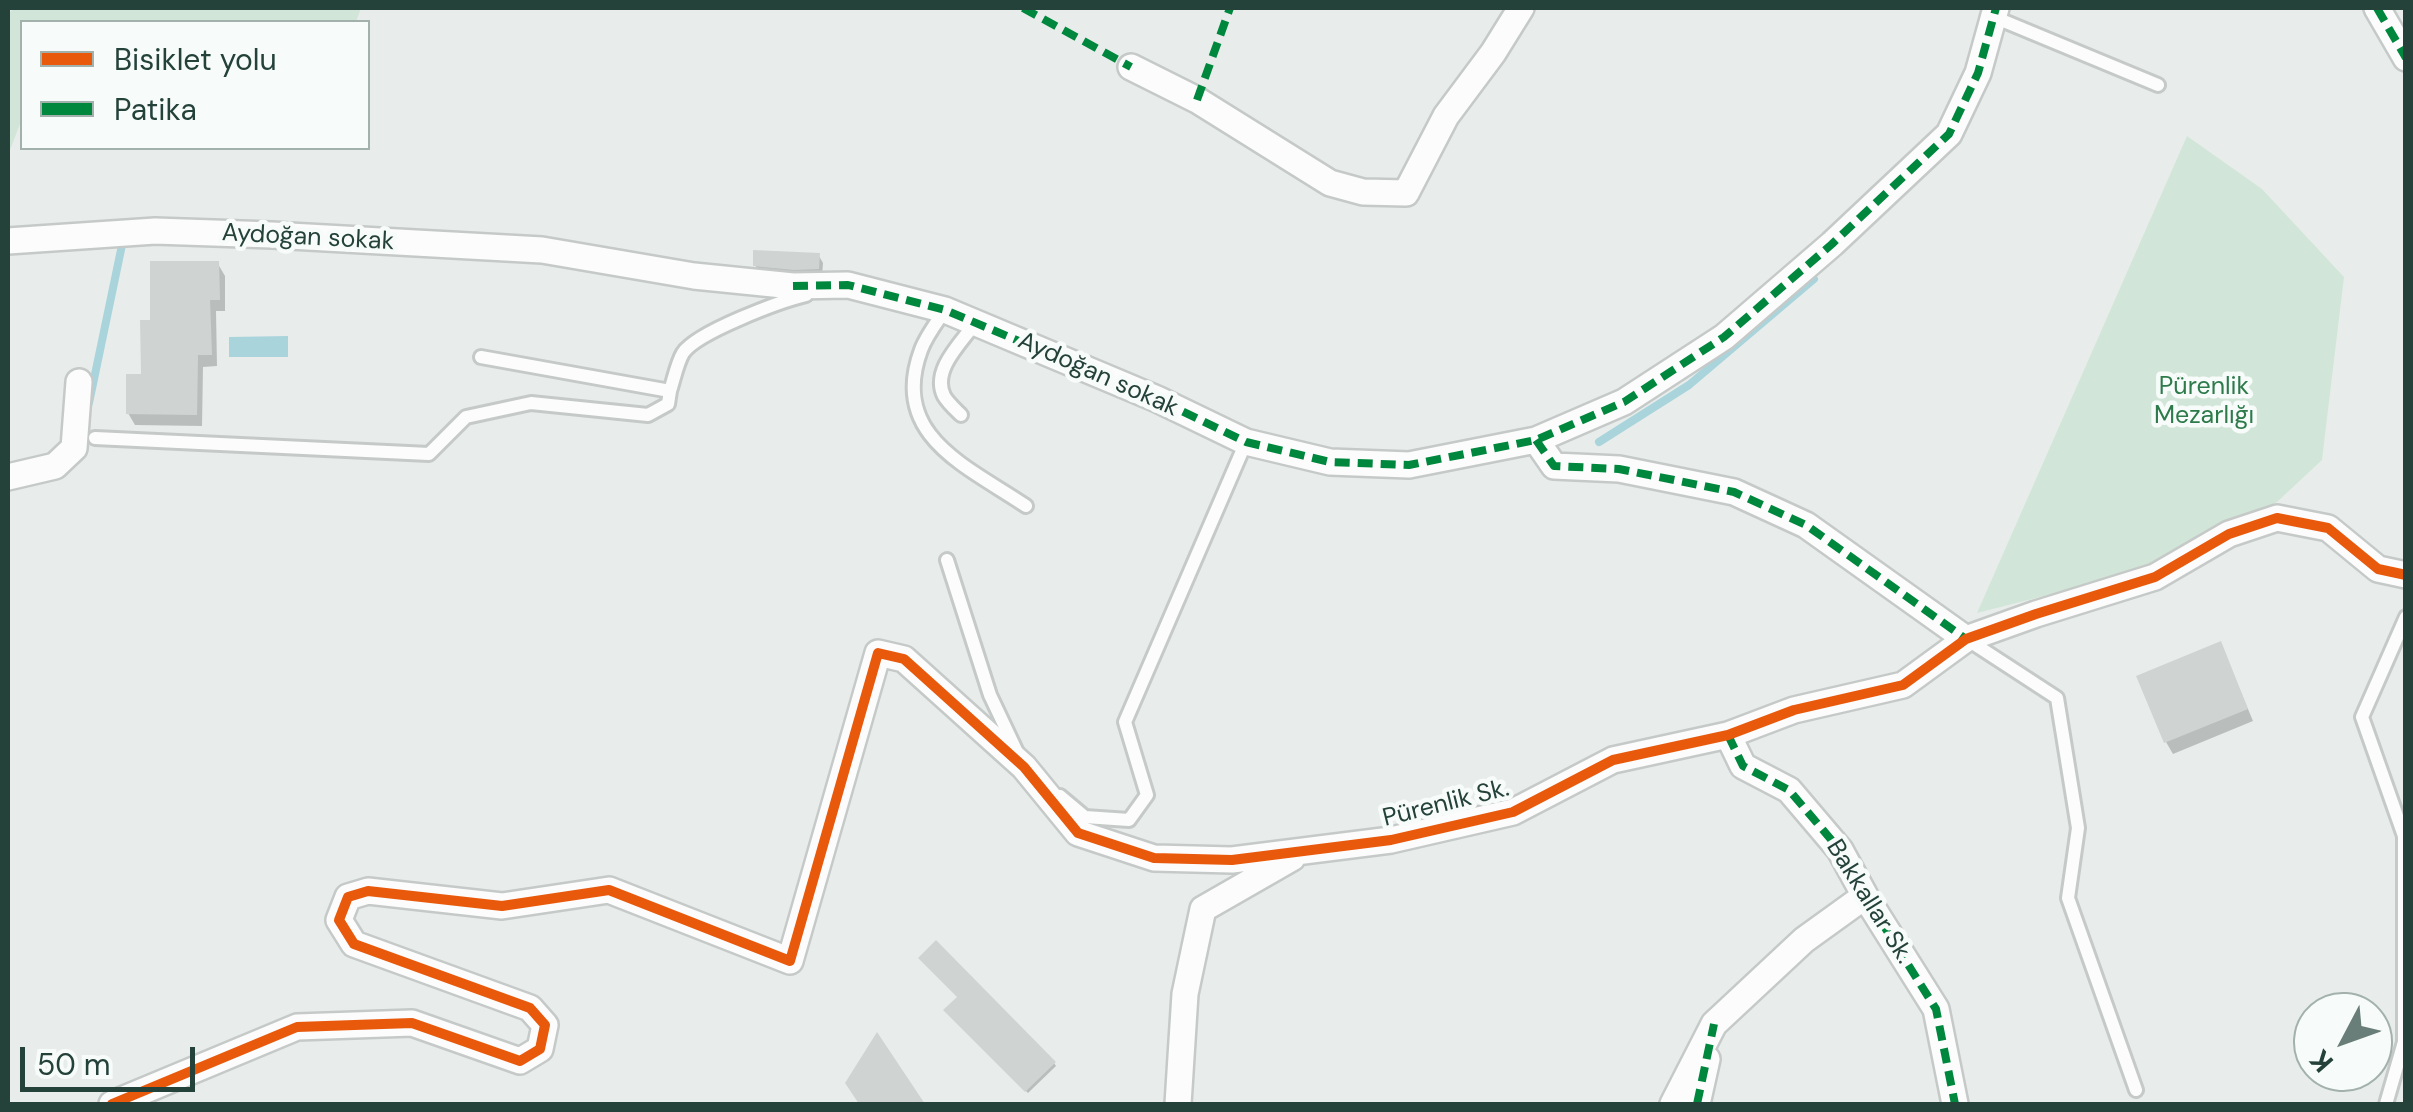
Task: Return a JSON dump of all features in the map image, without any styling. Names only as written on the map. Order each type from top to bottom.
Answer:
[{"type":"street","points":[[1131,67],[1197,100],[1330,184],[1363,192],[1406,193],[1446,116],[1522,8]]},
{"type":"street","points":[[2376,8],[2406,58]]},
{"type":"street","name":"Aydoğan sokak","points":[[8,241],[155,231],[272,234],[542,250],[694,276],[792,286],[848,285],[976,322],[1157,399],[1246,442],[1330,462],[1408,465],[1536,440],[1624,402],[1724,338],[1949,134],[1978,73],[1995,12]]},
{"type":"street","points":[[8,476],[55,466],[74,448],[79,382]]},
{"type":"street","points":[[1536,440],[1554,466],[1619,469],[1734,492],[1806,525],[1966,639]]},
{"type":"street","name":"Pürenlik Sk.","points":[[112,1104],[296,1027],[412,1023],[520,1061],[540,1049],[544,1025],[530,1008],[354,944],[339,920],[348,897],[368,891],[502,906],[610,890],[790,961],[878,652],[904,659],[1024,767],[1078,833],[1154,858],[1232,860],[1391,840],[1513,812],[1613,760],[1728,735],[1794,710],[1903,684],[1966,639],[2154,577],[2229,534],[2277,518],[2328,528],[2378,569],[2406,575]]},
{"type":"street","name":"Bakkallar Sk.","points":[[1728,735],[1743,766],[1789,790],[1840,850],[1936,1009],[1955,1104]]},
{"type":"street","points":[[1178,1104],[1185,994],[1202,908],[1306,850]]},
{"type":"street","points":[[1673,1104],[1714,1024],[1804,940],[1865,896]]},
{"type":"street","points":[[1697,1104],[1714,1024]]},
{"type":"lane","points":[[1995,12],[2158,85]]},
{"type":"lane","points":[[94,438],[429,454],[466,416],[531,402],[648,415],[668,404],[684,350],[722,326],[787,300],[848,285]]},
{"type":"lane","points":[[944,310],[922,348],[914,378],[914,408],[923,429],[947,453],[1026,506]]},
{"type":"lane","points":[[961,416],[944,396],[940,376],[976,322]]},
{"type":"lane","points":[[481,357],[670,391]]},
{"type":"lane","points":[[947,560],[990,695],[1024,767],[1085,817],[1129,820],[1146,795],[1125,722],[1246,442]]},
{"type":"lane","points":[[2386,1104],[2404,1042],[2404,836],[2362,717],[2406,617]]},
{"type":"lane","points":[[1966,639],[2057,698],[2078,828],[2068,898],[2136,1090]]},
{"type":"green space","points":[[14,8],[361,8],[357,20],[20,20],[20,124],[8,155],[8,14]]},
{"type":"green space","name":"Pürenlik Mezarlığı","points":[[2187,136],[2262,189],[2344,277],[2322,460],[2277,502],[2150,569],[1977,613]]},
{"type":"water","points":[[288,336],[288,357],[229,357],[229,337]]},
{"type":"building","points":[[753,250],[820,253],[819,269],[753,266]]},
{"type":"building","points":[[150,261],[219,261],[220,300],[210,300],[212,355],[198,355],[197,415],[126,414],[126,374],[141,374],[140,320],[150,320]]},
{"type":"building","points":[[2221,641],[2248,709],[2164,743],[2136,676]]},
{"type":"building","points":[[936,940],[1056,1062],[1025,1092],[943,1010],[957,997],[918,958]]},
{"type":"building","points":[[877,1032],[925,1104],[859,1104],[845,1083]]},
{"type":"waterway","points":[[89,403],[122,245]]},
{"type":"waterway","points":[[1599,442],[1689,385],[1814,279]]},
{"type":"marked path","points":[[1023,8],[1131,67]]},
{"type":"marked path","points":[[1197,100],[1230,8]]},
{"type":"marked path","points":[[793,286],[848,285],[945,310],[1157,399],[1246,442],[1330,462],[1409,465],[1536,440],[1624,402],[1724,337],[1832,244],[1949,134],[1978,73],[1996,8]]},
{"type":"marked path","points":[[2377,8],[2406,58]]},
{"type":"marked path","points":[[1536,440],[1554,466],[1619,469],[1734,492],[1806,525],[1966,639]]},
{"type":"marked path","points":[[1728,735],[1743,766],[1789,790],[1840,850],[1936,1009],[1955,1104]]},
{"type":"marked path","points":[[1697,1104],[1714,1024]]},
{"type":"cycle path","points":[[112,1104],[297,1027],[412,1023],[520,1061],[540,1049],[545,1025],[530,1008],[354,944],[339,920],[348,897],[368,891],[502,906],[609,890],[790,961],[878,653],[904,659],[1024,767],[1078,833],[1154,858],[1232,860],[1391,840],[1513,812],[1613,760],[1728,735],[1794,710],[1903,685],[1966,639],[2155,577],[2229,534],[2277,518],[2328,528],[2378,569],[2406,575]]}]
